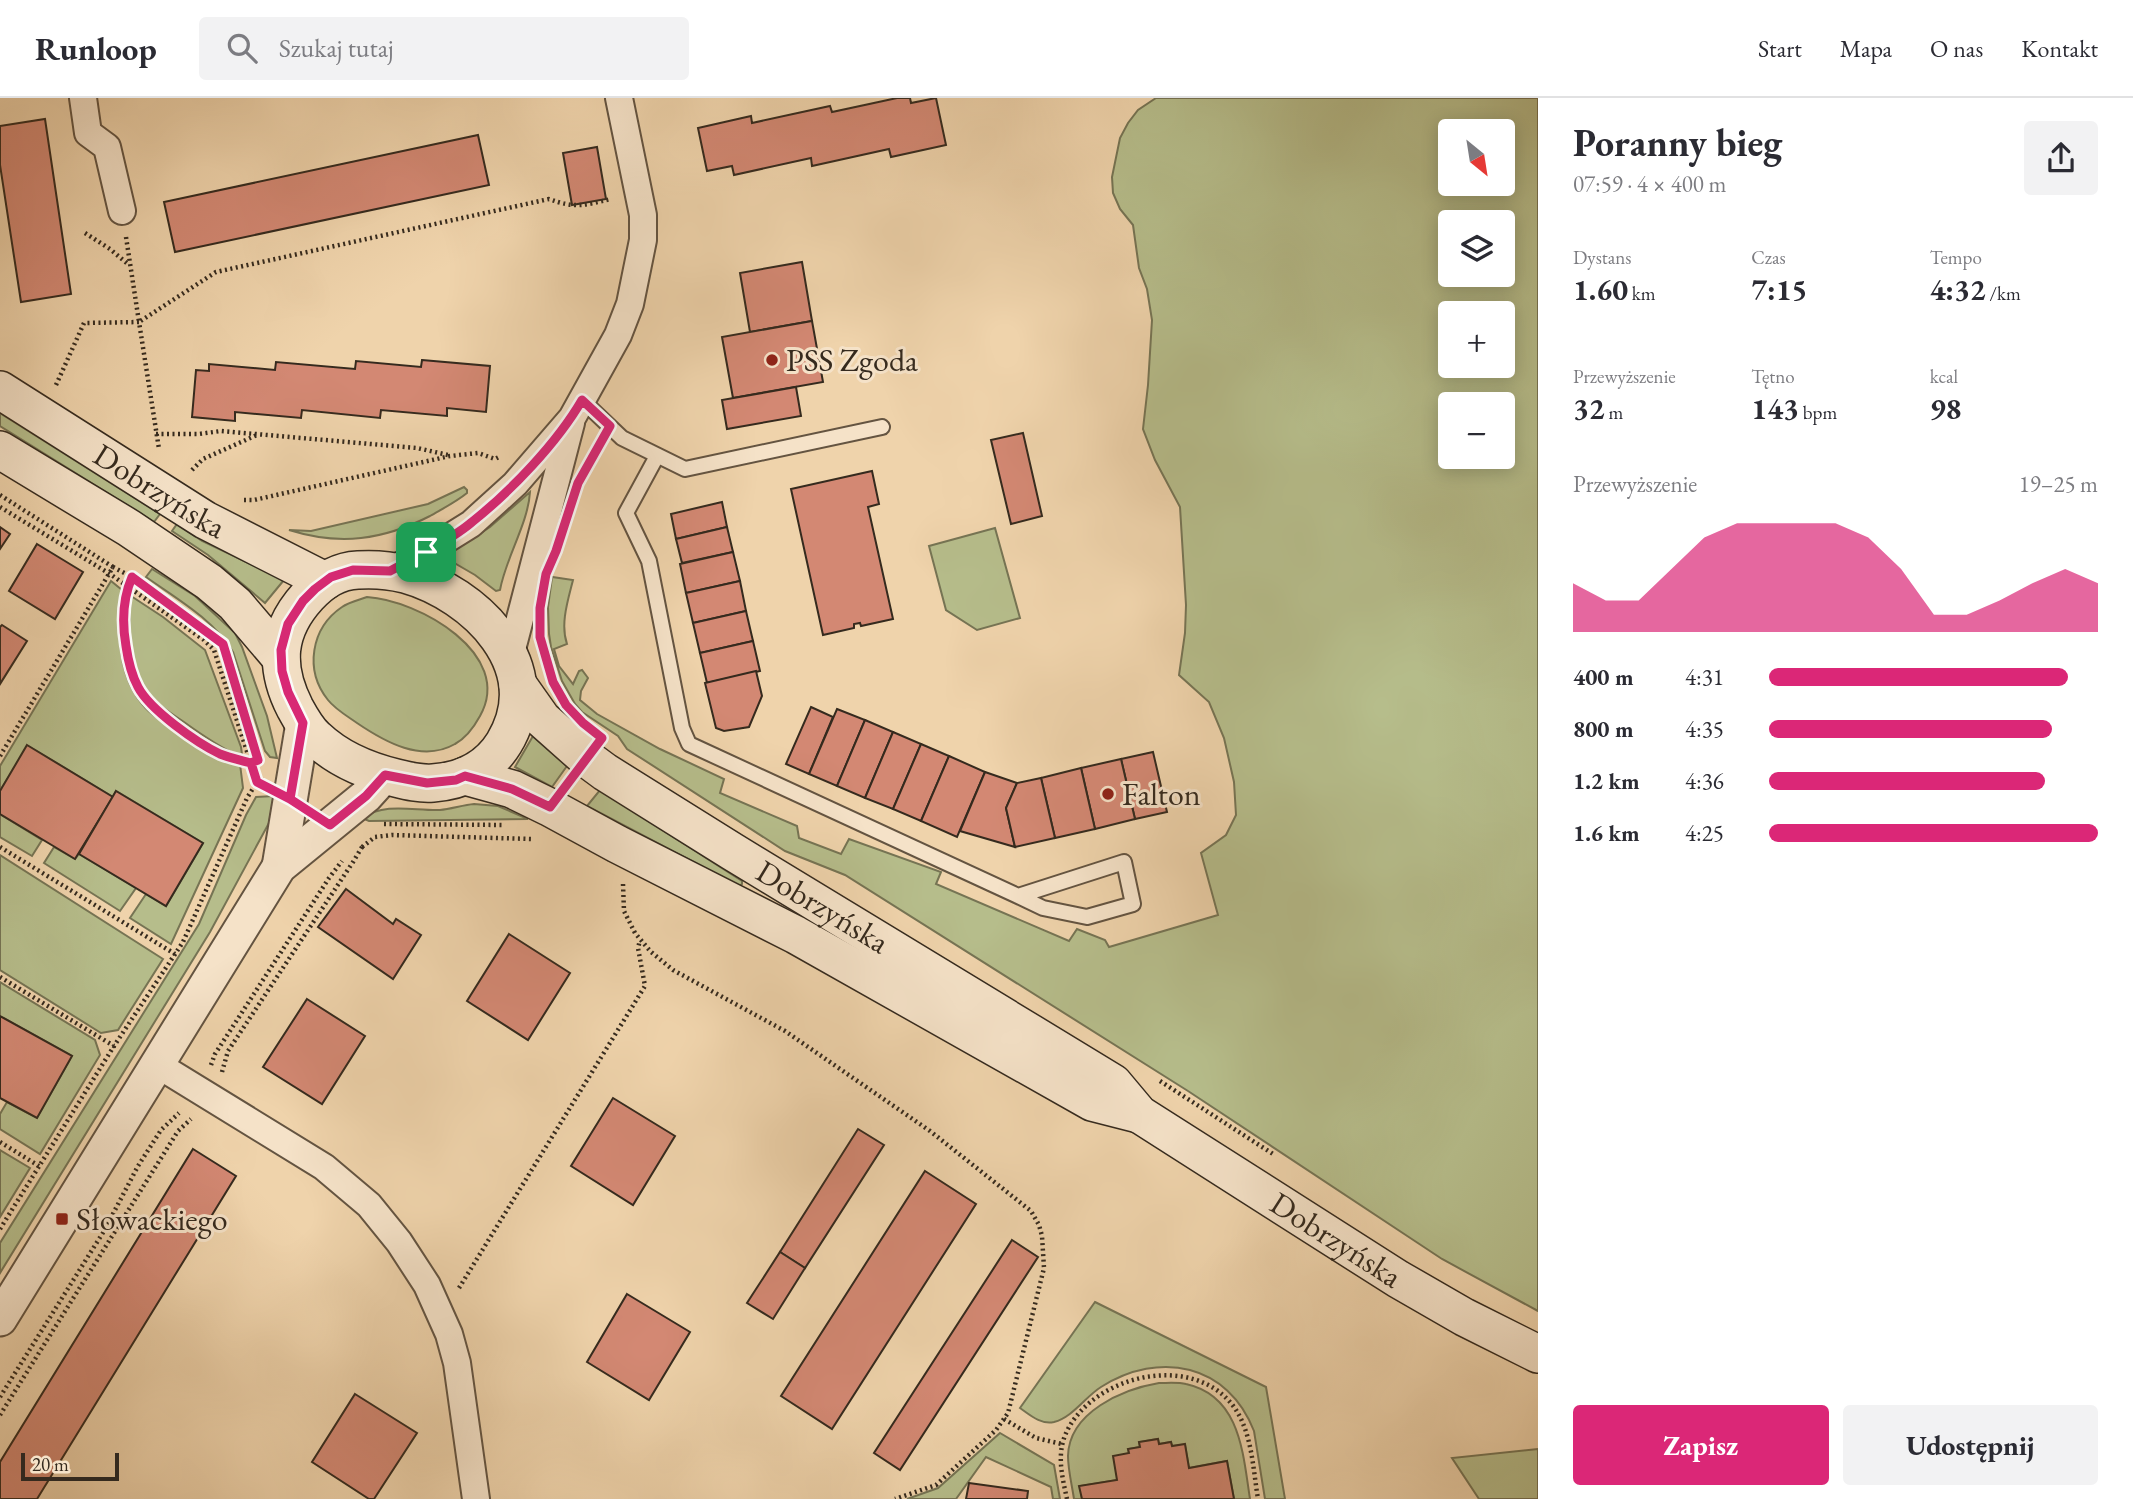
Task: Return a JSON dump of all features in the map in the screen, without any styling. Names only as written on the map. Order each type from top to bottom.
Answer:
[{"type":"main road","name":"Dobrzyńska","points":[[0,390],[205,520],[325,580]]},
{"type":"main road","name":"Dobrzyńska","points":[[0,450],[129,528],[209,582],[235,604],[281,658]]},
{"type":"main road","points":[[353,570],[390,571],[421,580],[466,606],[497,636],[514,671],[515,718],[507,738],[491,760],[456,780],[427,783],[385,775],[359,766],[332,751],[316,738],[303,723],[288,692],[281,644],[288,624],[303,601],[325,580],[337,574],[353,570]]},
{"type":"main road","name":"Dobrzyńska","points":[[514,671],[542,719],[605,772],[1113,1083],[1139,1114]]},
{"type":"main road","name":"Dobrzyńska","points":[[465,776],[512,789],[550,807],[796,935],[1092,1101],[1139,1114],[1398,1279],[1464,1317],[1538,1354]]},
{"type":"street","points":[[83,98],[88,132],[107,147],[122,211]]},
{"type":"street","points":[[390,571],[471,524],[515,484],[577,409],[618,335],[630,304],[643,240],[643,215],[619,98]]},
{"type":"street","points":[[514,671],[577,409]]},
{"type":"street","points":[[0,1319],[279,867],[303,723]]},
{"type":"street","points":[[279,867],[340,838],[366,796],[385,775]]},
{"type":"street","points":[[158,1065],[324,1167],[369,1205],[414,1263],[449,1334],[457,1363],[477,1499]]},
{"type":"lane","points":[[577,409],[622,438],[685,469],[882,426]]},
{"type":"lane","points":[[657,456],[626,513],[649,561],[682,728],[689,744],[1043,908],[1087,916],[1133,904],[1124,862],[1018,896]]},
{"type":"path","points":[[56,384],[85,323],[139,322],[216,272],[550,200],[568,206],[582,206],[622,197]]},
{"type":"path","points":[[122,211],[160,460]]},
{"type":"path","points":[[85,233],[130,265]]},
{"type":"path","points":[[156,434],[199,434],[221,430],[417,448],[450,456]]},
{"type":"path","points":[[190,473],[203,459],[260,434]]},
{"type":"path","points":[[0,495],[113,566]]},
{"type":"path","points":[[0,507],[128,587],[215,650],[257,782],[290,799]]},
{"type":"path","points":[[258,760],[251,763],[221,754],[201,743],[150,704],[138,689],[129,666],[124,632],[128,587],[132,577],[223,644],[258,760],[268,767]]},
{"type":"path","points":[[0,1229],[114,1046],[183,942],[247,798],[257,782]]},
{"type":"path","points":[[372,826],[507,825]]},
{"type":"path","points":[[0,1396],[104,1231],[138,1166],[161,1130],[203,1093],[219,1083],[228,1051],[362,847],[340,838],[329,878],[215,1054],[203,1093],[202,1109],[178,1131],[0,1415]]},
{"type":"path","points":[[0,847],[174,954]]},
{"type":"path","points":[[623,879],[624,911],[635,933],[651,952],[673,970],[785,1031],[908,1116],[1031,1212],[1039,1225],[1044,1268],[1008,1413],[996,1430],[936,1485],[895,1499]]},
{"type":"path","points":[[454,1296],[645,986],[638,948],[640,940]]},
{"type":"path","points":[[0,977],[114,1046]]},
{"type":"path","points":[[0,1142],[39,1166]]},
{"type":"path","points":[[1067,1499],[1060,1460],[1062,1444],[1066,1431],[1085,1407],[1108,1390],[1127,1381],[1147,1377],[1188,1376],[1223,1394],[1236,1409],[1248,1438],[1258,1499]]},
{"type":"path","points":[[1004,1419],[1036,1438],[1062,1444]]},
{"type":"green space","points":[[1156,98],[1538,98],[1538,1311],[1442,1259],[1188,1091],[845,875],[785,851],[627,749],[618,736],[582,712],[562,681],[549,634],[548,607],[552,577],[573,580],[565,620],[567,644],[554,649],[559,666],[573,684],[579,671],[582,670],[588,678],[581,691],[580,700],[597,714],[660,749],[724,779],[720,793],[797,826],[799,838],[841,854],[849,839],[941,872],[936,884],[1069,941],[1077,929],[1105,940],[1109,947],[1218,915],[1201,853],[1226,835],[1236,815],[1234,782],[1224,738],[1209,702],[1179,675],[1186,605],[1180,507],[1155,460],[1143,429],[1152,320],[1147,289],[1139,268],[1133,225],[1120,209],[1113,193],[1112,177],[1120,138],[1138,110]]},
{"type":"green space","points":[[0,413],[160,514],[154,522],[0,426]]},
{"type":"green space","points":[[464,487],[467,493],[454,502],[395,531],[344,539],[289,530],[311,531],[428,504]]},
{"type":"green space","points":[[530,492],[525,516],[500,590],[496,591],[451,561],[448,556],[450,553],[490,527]]},
{"type":"green space","points":[[177,524],[202,541],[284,580],[265,603],[208,555],[172,531]]},
{"type":"green space","points":[[995,528],[1020,618],[977,630],[946,610],[929,546]]},
{"type":"green space","points":[[152,569],[195,596],[235,633],[267,716],[277,758],[270,757],[265,751],[233,652],[205,620],[146,577]]},
{"type":"green space","points":[[111,581],[122,590],[121,650],[134,693],[156,717],[217,755],[240,764],[243,788],[171,944],[130,918],[146,894],[166,906],[203,843],[116,791],[113,797],[28,746],[0,791],[0,766]]},
{"type":"green space","points":[[131,596],[205,650],[242,754],[239,756],[224,749],[165,710],[149,695],[136,673],[133,661],[129,621]]},
{"type":"green space","points":[[367,597],[388,600],[411,608],[456,634],[473,652],[484,672],[487,693],[475,724],[455,744],[430,751],[404,748],[368,730],[338,709],[320,688],[314,650],[323,626],[342,607]]},
{"type":"green space","points":[[533,736],[567,766],[552,787],[515,767]]},
{"type":"green space","points":[[600,790],[742,881],[742,884],[739,886],[587,806]]},
{"type":"green space","points":[[274,796],[269,823],[210,932],[0,1273],[0,1243],[199,924],[256,797]]},
{"type":"green space","points":[[474,804],[498,806],[528,819],[369,821],[362,818],[381,810],[440,810]]},
{"type":"green space","points":[[0,814],[42,840],[32,856],[0,837]]},
{"type":"green space","points":[[54,847],[75,859],[79,854],[136,888],[120,911],[44,863]]},
{"type":"green space","points":[[0,855],[163,959],[118,1030],[101,1033],[0,970]]},
{"type":"green space","points":[[0,982],[95,1040],[100,1055],[40,1154],[0,1129],[0,1114],[7,1102],[37,1118],[72,1056],[0,1016]]},
{"type":"green space","points":[[0,1150],[30,1168],[0,1217]]},
{"type":"green space","points":[[1095,1302],[1266,1387],[1285,1499],[1265,1499],[1254,1431],[1242,1408],[1227,1391],[1210,1378],[1190,1370],[1168,1367],[1146,1369],[1123,1376],[1095,1391],[1067,1416],[1054,1422],[1040,1421],[1020,1408]]},
{"type":"green space","points":[[1159,1383],[1186,1384],[1204,1391],[1218,1401],[1229,1414],[1241,1446],[1250,1499],[1234,1499],[1227,1461],[1189,1468],[1185,1445],[1172,1446],[1171,1442],[1159,1444],[1158,1439],[1139,1442],[1140,1447],[1128,1449],[1129,1453],[1117,1480],[1080,1486],[1082,1499],[1074,1499],[1068,1456],[1071,1440],[1078,1427],[1100,1405],[1130,1391]]},
{"type":"green space","points":[[1000,1433],[1054,1465],[1060,1499],[1053,1499],[1051,1487],[986,1457],[956,1499],[907,1499],[938,1488]]},
{"type":"green space","points":[[1538,1449],[1538,1499],[1479,1499],[1452,1458]]},
{"type":"building","points":[[897,98],[910,98],[911,103],[936,98],[946,145],[891,157],[889,149],[812,166],[811,158],[734,175],[732,166],[707,171],[698,128],[751,116],[752,123],[830,106],[832,112]]},
{"type":"building","points":[[45,119],[71,294],[21,302],[0,165],[0,126]]},
{"type":"building","points":[[478,135],[489,185],[175,252],[164,202]]},
{"type":"building","points":[[597,147],[606,199],[572,205],[563,153]]},
{"type":"building","points":[[802,262],[812,321],[750,332],[740,273]]},
{"type":"building","name":"PSS Zgoda","points":[[812,321],[823,382],[733,398],[722,337]]},
{"type":"building","points":[[422,360],[490,366],[486,412],[447,408],[447,416],[381,410],[380,418],[302,410],[301,418],[235,412],[235,421],[192,417],[196,370],[209,371],[209,364],[275,370],[276,362],[355,369],[356,361],[421,367]]},
{"type":"building","points":[[796,387],[801,416],[727,429],[722,400]]},
{"type":"building","points":[[1023,433],[1042,516],[1011,524],[991,440]]},
{"type":"building","points":[[872,471],[879,504],[868,507],[893,619],[861,626],[860,623],[854,624],[854,628],[823,635],[791,489]]},
{"type":"building","points":[[722,502],[727,527],[676,539],[671,514]]},
{"type":"building","points":[[0,527],[10,534],[0,549]]},
{"type":"building","points":[[727,527],[733,552],[682,563],[676,539]]},
{"type":"building","points":[[37,544],[83,572],[55,619],[9,591]]},
{"type":"building","points":[[733,552],[740,581],[686,593],[680,564]]},
{"type":"building","points":[[740,581],[746,611],[693,623],[686,593]]},
{"type":"building","points":[[746,611],[753,641],[700,653],[693,623]]},
{"type":"building","points":[[2,625],[27,641],[0,684],[0,627]]},
{"type":"building","points":[[753,641],[760,671],[707,683],[700,653]]},
{"type":"building","points":[[756,671],[762,696],[749,727],[724,731],[716,728],[705,683]]},
{"type":"building","points":[[811,707],[833,717],[809,774],[786,764]]},
{"type":"building","points":[[837,709],[865,720],[837,786],[809,774]]},
{"type":"building","points":[[865,720],[893,732],[865,798],[837,786]]},
{"type":"building","points":[[893,732],[921,744],[893,809],[865,798]]},
{"type":"building","points":[[921,744],[949,756],[921,821],[893,809]]},
{"type":"building","points":[[27,745],[113,797],[75,859],[0,814],[0,791]]},
{"type":"building","points":[[1153,752],[1167,812],[1135,819],[1121,759]]},
{"type":"building","points":[[949,756],[985,772],[957,837],[921,821]]},
{"type":"building","name":"Falton","points":[[1121,759],[1135,819],[1095,829],[1081,768]]},
{"type":"building","points":[[1081,768],[1095,829],[1055,838],[1041,778]]},
{"type":"building","points":[[985,772],[1017,783],[1006,808],[1015,847],[960,831]]},
{"type":"building","points":[[1041,778],[1055,838],[1015,847],[1006,808],[1017,783]]},
{"type":"building","points":[[116,791],[203,843],[166,906],[79,854]]},
{"type":"building","points":[[346,889],[393,924],[396,919],[421,935],[393,979],[318,927]]},
{"type":"building","points":[[509,934],[570,973],[528,1040],[467,1001]]},
{"type":"building","points":[[307,999],[365,1036],[322,1104],[263,1067]]},
{"type":"building","points":[[0,1016],[72,1056],[37,1118],[0,1098]]},
{"type":"building","points":[[613,1098],[675,1136],[633,1205],[571,1166]]},
{"type":"building","points":[[858,1129],[884,1145],[805,1268],[780,1252]]},
{"type":"building","points":[[193,1149],[236,1176],[37,1499],[0,1499],[0,1462]]},
{"type":"building","points":[[925,1171],[976,1204],[832,1429],[781,1396]]},
{"type":"building","points":[[1012,1240],[1038,1257],[900,1470],[874,1453]]},
{"type":"building","points":[[780,1252],[805,1268],[773,1319],[747,1303]]},
{"type":"building","points":[[627,1294],[690,1332],[649,1400],[587,1362]]},
{"type":"building","points":[[355,1394],[417,1433],[374,1499],[369,1499],[312,1462]]},
{"type":"building","points":[[1158,1439],[1159,1444],[1185,1444],[1189,1468],[1227,1461],[1234,1499],[1082,1499],[1079,1486],[1117,1480],[1113,1456],[1129,1453],[1128,1449],[1140,1447],[1139,1442]]},
{"type":"building","points":[[969,1483],[1028,1491],[1027,1499],[966,1499]]},
{"type":"place","name":"PSS Zgoda","points":[[772,360]]},
{"type":"place","name":"Falton","points":[[1108,794]]},
{"type":"place","name":"Słowackiego","points":[[62,1219]]},
{"type":"route","points":[[426,552],[390,571],[353,570],[325,580],[303,601],[288,624],[281,650],[282,671],[288,692],[303,723],[290,799],[257,782],[251,763],[221,754],[169,720],[150,704],[138,689],[129,666],[124,632],[125,606],[132,577],[223,644],[258,760],[251,763],[257,782],[290,799],[330,825],[366,796],[385,775],[427,783],[456,780],[465,776],[512,789],[550,807],[602,738],[566,705],[553,682],[540,637],[540,608],[546,574],[578,483],[610,426],[582,400],[572,418],[515,484],[471,524],[426,552]]}]
